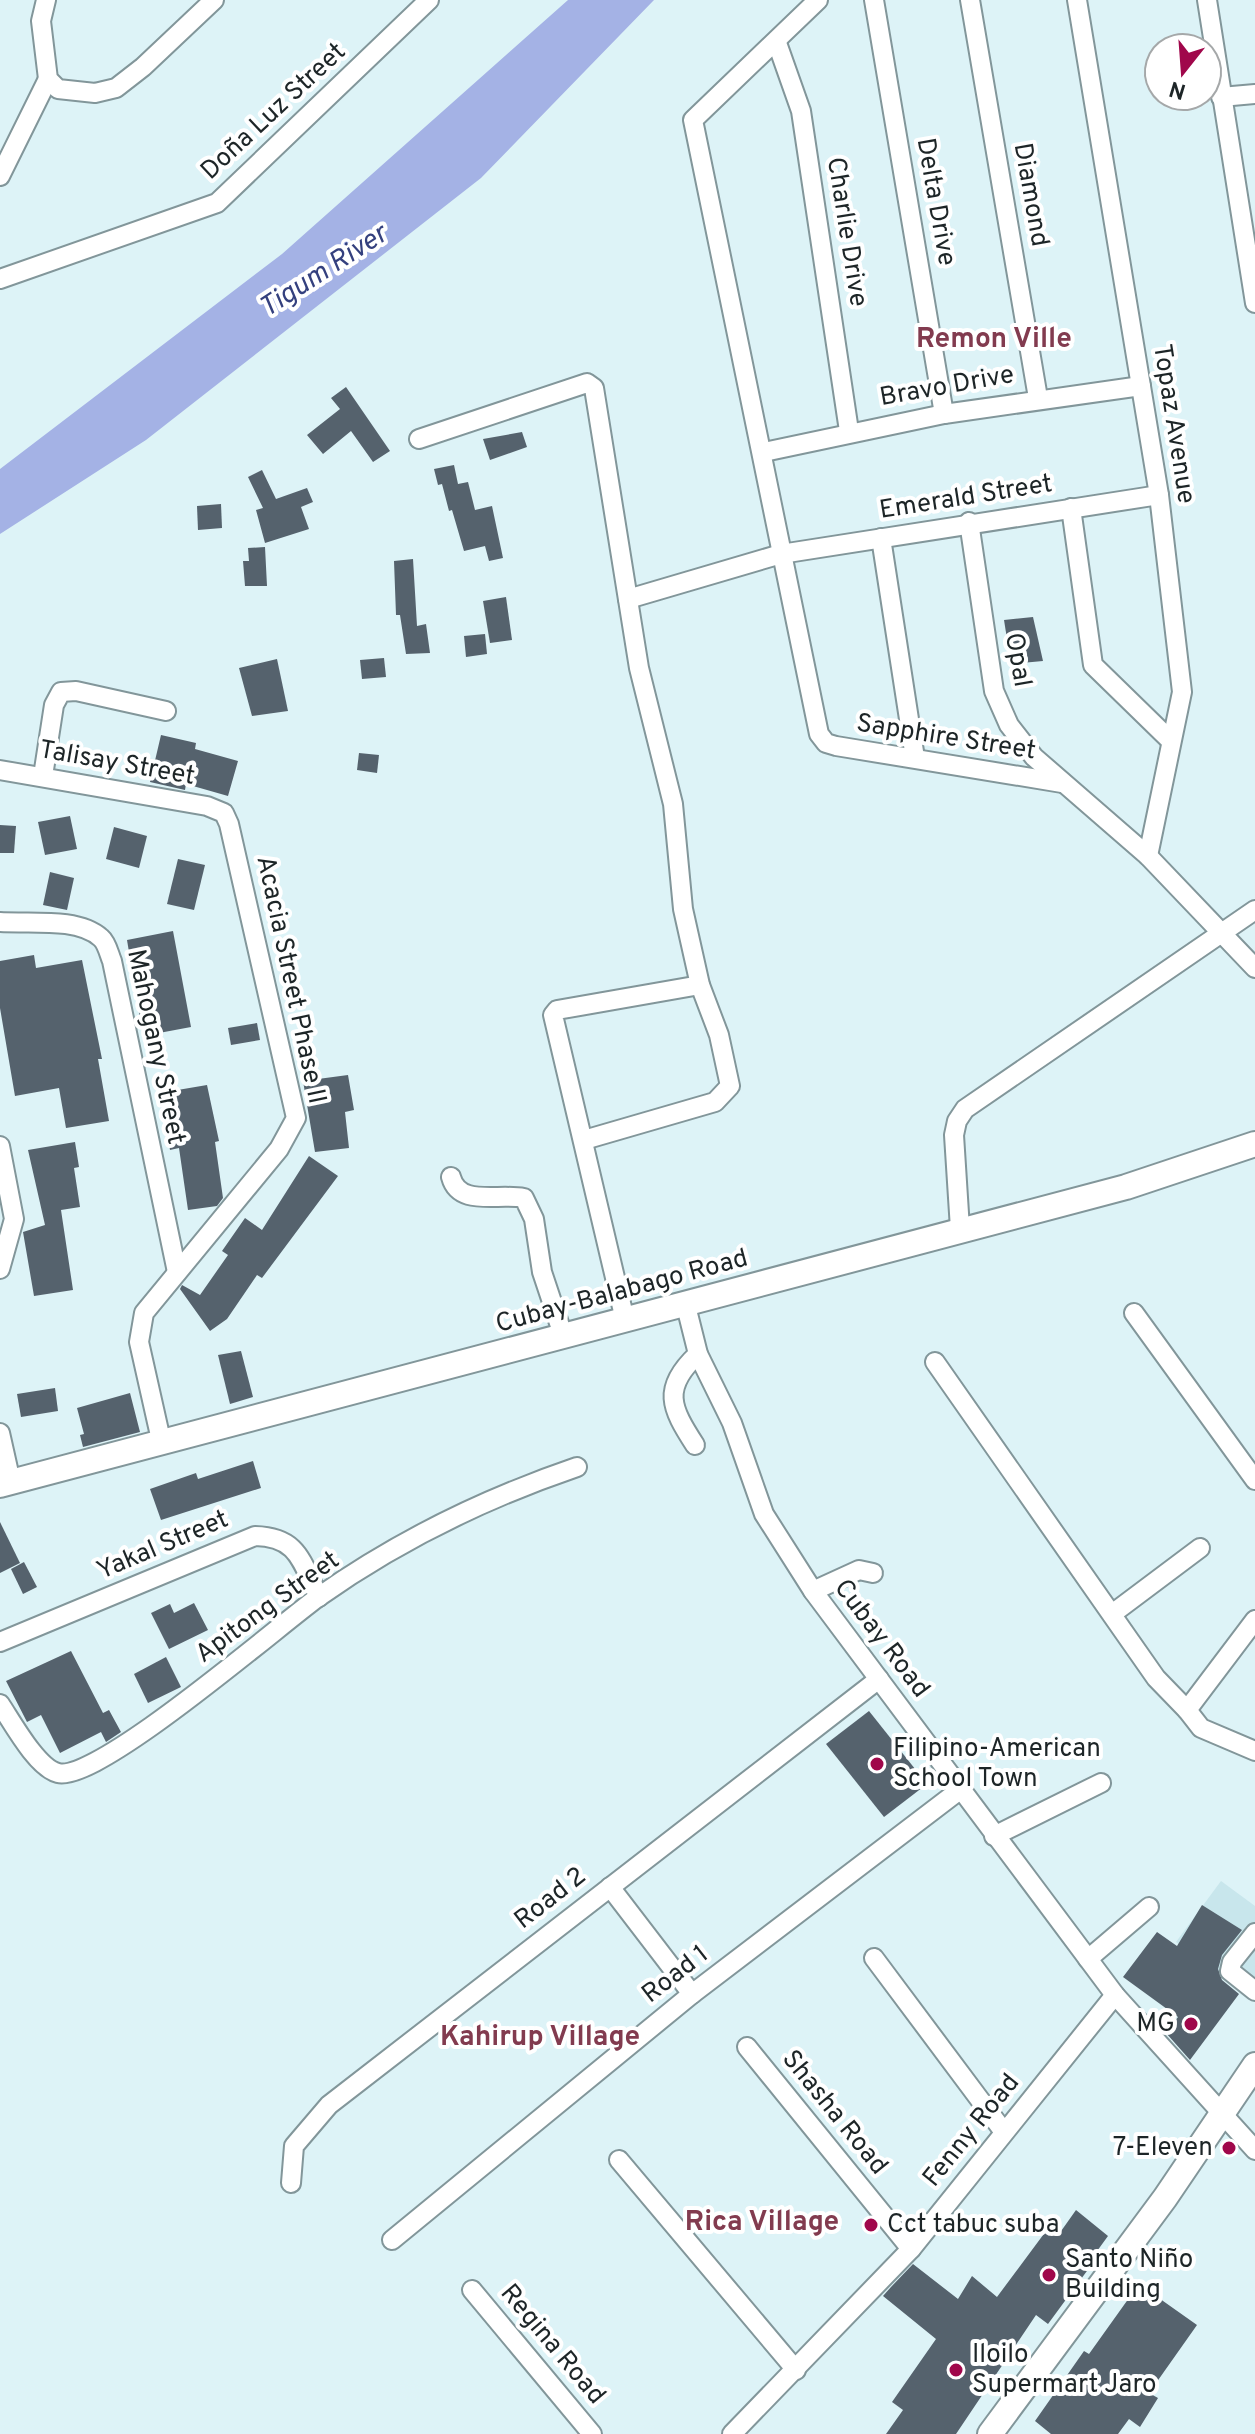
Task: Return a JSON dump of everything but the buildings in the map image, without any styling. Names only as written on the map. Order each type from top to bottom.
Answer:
[{"type":"main road","name":"Cubay-Balabago Road","points":[[5,1484],[161,1440],[564,1338],[960,1229],[1126,1187],[1255,1144]]},
{"type":"main road","points":[[990,2434],[1165,2198],[1255,2065]]},
{"type":"main road","points":[[1222,2114],[1255,2081]]},
{"type":"street","points":[[0,176],[48,79],[41,21],[46,0]]},
{"type":"street","points":[[48,79],[58,89],[70,91],[95,93],[116,88],[214,0]]},
{"type":"street","name":"Doña Luz Street","points":[[0,279],[217,203],[429,0]]},
{"type":"street","points":[[777,43],[818,0]]},
{"type":"street","name":"Delta Drive","points":[[874,0],[944,414]]},
{"type":"street","name":"Diamond","points":[[970,0],[1038,398]]},
{"type":"street","name":"Topaz Avenue","points":[[1077,0],[1159,495],[1182,692],[1148,856]]},
{"type":"street","points":[[1207,0],[1212,32]]},
{"type":"street","name":"Sapphire Street","points":[[777,43],[693,120],[764,452],[781,554],[819,734],[826,743],[836,746],[1062,783]]},
{"type":"street","name":"Charlie Drive","points":[[777,43],[801,111],[849,431]]},
{"type":"street","points":[[1223,97],[1255,94]]},
{"type":"street","points":[[1223,107],[1250,238],[1255,303]]},
{"type":"street","points":[[419,439],[592,384],[639,668],[673,804],[683,909],[700,985],[719,1035],[730,1086],[725,1095],[704,1106],[584,1140]]},
{"type":"street","name":"Bravo Drive","points":[[764,452],[849,431],[944,414],[1038,398],[1141,386]]},
{"type":"street","name":"Emerald Street","points":[[628,599],[781,554],[969,522],[1159,495]]},
{"type":"street","points":[[1071,508],[1090,658],[1098,671],[1171,741]]},
{"type":"street","name":"Opal","points":[[969,522],[998,704],[1021,741],[1062,783],[1148,856],[1224,932],[1255,968]]},
{"type":"street","points":[[881,538],[915,758]]},
{"type":"street","points":[[43,776],[54,705],[61,692],[76,691],[166,711]]},
{"type":"street","name":"Talisay Street","points":[[0,770],[207,806],[224,813]]},
{"type":"street","name":"Acacia Street Phase II","points":[[161,1440],[139,1342],[144,1313],[279,1149],[296,1118],[224,813]]},
{"type":"street","points":[[960,1229],[954,1135],[957,1121],[965,1109],[1255,910]]},
{"type":"street","name":"Mahogany Street","points":[[0,922],[64,925],[87,929],[104,940],[112,961],[177,1272]]},
{"type":"street","points":[[625,1320],[553,1015],[557,1010],[700,985]]},
{"type":"street","points":[[0,1146],[14,1219],[0,1269]]},
{"type":"street","points":[[451,1177],[454,1188],[466,1197],[524,1198],[534,1219],[542,1272],[564,1338]]},
{"type":"street","name":"Cubay Road","points":[[686,1306],[698,1354],[732,1423],[764,1514],[813,1591],[1115,1995],[1255,2150]]},
{"type":"street","points":[[1134,1313],[1255,1480]]},
{"type":"street","points":[[695,1445],[675,1413],[672,1402],[677,1378],[698,1354]]},
{"type":"street","points":[[935,1362],[1156,1678],[1201,1728],[1255,1751]]},
{"type":"street","points":[[0,1433],[5,1484]]},
{"type":"street","name":"Apitong Street","points":[[0,1704],[41,1764],[58,1773],[67,1773],[104,1758],[209,1684],[319,1597],[465,1510],[577,1467]]},
{"type":"street","name":"Yakal Street","points":[[0,1642],[255,1536],[278,1536],[292,1544],[319,1597]]},
{"type":"street","points":[[1112,1614],[1200,1548]]},
{"type":"street","points":[[813,1591],[859,1570],[873,1573]]},
{"type":"street","points":[[1187,1710],[1255,1620]]},
{"type":"street","name":"Road 2","points":[[291,2183],[292,2155],[298,2138],[329,2105],[879,1679]]},
{"type":"street","points":[[994,1836],[1101,1783]]},
{"type":"street","name":"Road 1","points":[[392,2240],[692,1994],[961,1789]]},
{"type":"street","points":[[610,1887],[692,1994]]},
{"type":"street","points":[[1088,1959],[1149,1907]]},
{"type":"street","points":[[1255,1933],[1232,1962],[1230,1971],[1255,1991]]},
{"type":"street","points":[[874,1958],[1004,2132]]},
{"type":"street","name":"Fenny Road","points":[[732,2434],[911,2249],[1115,1995]]},
{"type":"street","name":"Shasha Road","points":[[747,2047],[911,2249]]},
{"type":"street","points":[[619,2160],[796,2370]]},
{"type":"street","name":"Regina Road","points":[[472,2290],[592,2434]]},
{"type":"shaded area","points":[[1221,1881],[1255,1906],[1255,1999],[1176,1942]]},
{"type":"water","name":"Tigum River","points":[[568,0],[654,0],[481,178],[146,440],[0,534],[0,469],[282,254]]},
{"type":"place","name":"Filipino-American School Town","points":[[877,1764]]},
{"type":"place","name":"MG","points":[[1191,2024]]},
{"type":"place","name":"7-Eleven","points":[[1229,2148]]},
{"type":"place","name":"Cct tabuc suba","points":[[871,2225]]},
{"type":"place","name":"Santo Niño Building","points":[[1049,2275]]},
{"type":"place","name":"Iloilo Supermart Jaro","points":[[956,2370]]},
{"type":"district","name":"Remon Ville","points":[[994,340]]},
{"type":"district","name":"Kahirup Village","points":[[540,2038]]},
{"type":"district","name":"Rica Village","points":[[762,2223]]}]
